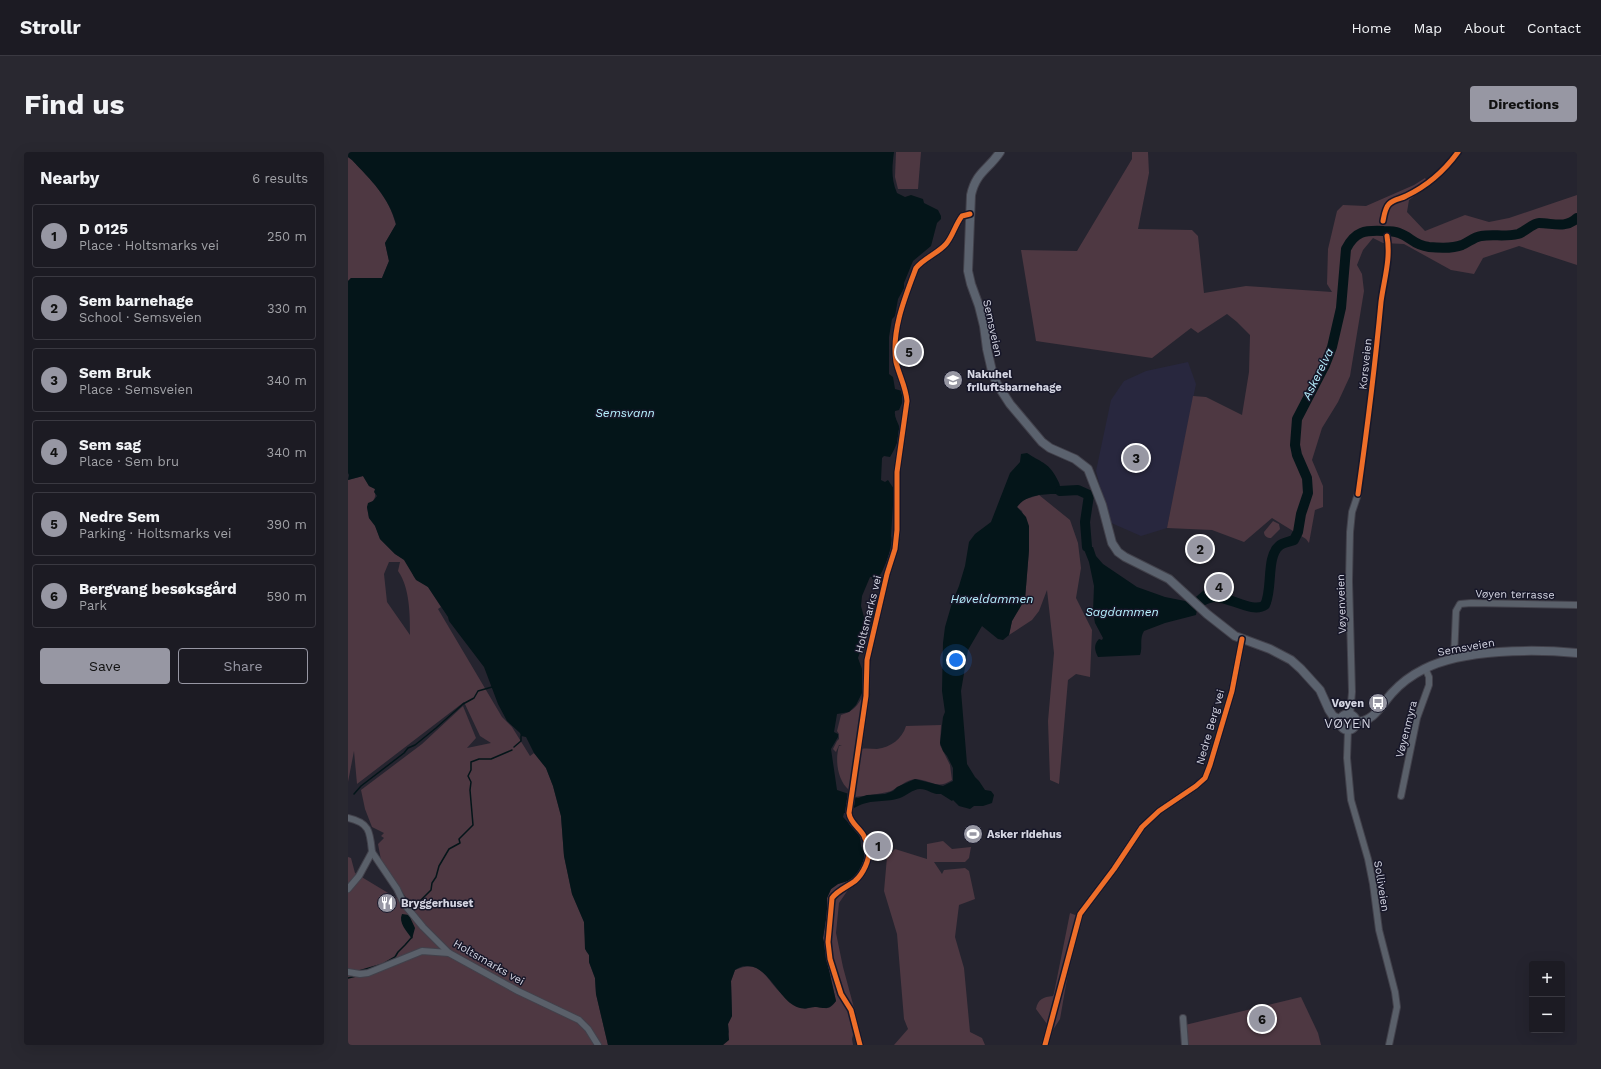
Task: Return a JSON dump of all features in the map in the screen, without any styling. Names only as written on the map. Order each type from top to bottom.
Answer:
[{"type":"main road","name":"Semsveien","points":[[1000,152],[975,181],[971,195],[968,270],[984,326],[988,360],[994,378],[1002,393],[1024,422],[1042,442],[1050,448],[1075,459],[1088,470],[1100,499],[1108,531],[1114,547],[1125,556],[1169,579],[1224,628],[1242,639]]},
{"type":"main road","points":[[1242,639],[1270,649],[1291,660],[1315,683],[1333,716],[1341,720]]},
{"type":"main road","name":"Semsveien","points":[[1356,722],[1368,720],[1400,685],[1426,668],[1454,658],[1525,650],[1577,653]]},
{"type":"main road","points":[[1346,715],[1350,715],[1354,717],[1356,722],[1353,728],[1348,730],[1342,727],[1341,720],[1346,715]]},
{"type":"street","name":"Holtsmarks vei","points":[[860,1045],[851,1010],[841,994],[836,982],[828,942],[830,904],[832,898],[834,894],[855,881],[864,870],[869,848],[862,834],[851,820],[848,813],[866,696],[867,660],[887,574],[895,549],[897,530],[897,472],[907,401],[905,380],[898,371],[895,350],[896,328],[900,324],[916,268],[948,242],[962,216],[970,214]]},
{"type":"street","name":"Vøyenveien","points":[[1350,715],[1352,692],[1349,581],[1350,532],[1352,512],[1358,494]]},
{"type":"street","name":"Vøyen terrasse","points":[[1454,658],[1456,611],[1460,604],[1577,605]]},
{"type":"street","name":"Nedre Berg vei","points":[[1045,1045],[1080,914],[1114,869],[1142,827],[1159,811],[1196,786],[1205,778],[1232,691],[1242,639]]},
{"type":"street","name":"Vøyenmyra","points":[[1401,796],[1417,718],[1429,685],[1429,677],[1426,668]]},
{"type":"street","name":"Solliveien","points":[[1348,730],[1347,758],[1351,800],[1368,859],[1379,930],[1395,992],[1397,1007],[1389,1045]]},
{"type":"street","points":[[348,818],[359,821],[369,830],[372,852],[359,876],[348,889]]},
{"type":"street","name":"Holtsmarks vei","points":[[372,852],[412,913],[423,927],[449,953],[524,994],[579,1020],[588,1029],[598,1045]]},
{"type":"street","points":[[348,972],[360,974],[368,973],[422,951],[449,953]]},
{"type":"street","points":[[1183,1018],[1185,1045]]},
{"type":"shaded area","points":[[896,152],[921,152],[918,189],[898,189],[895,177]]},
{"type":"shaded area","points":[[1132,152],[1148,152],[1149,173],[1138,229],[1192,230],[1198,236],[1204,293],[1246,286],[1332,292],[1327,284],[1328,249],[1337,211],[1343,205],[1366,206],[1414,185],[1425,178],[1430,185],[1409,200],[1407,212],[1425,231],[1465,215],[1489,222],[1509,218],[1577,195],[1577,265],[1519,246],[1483,258],[1474,274],[1451,270],[1404,244],[1383,243],[1373,238],[1363,250],[1357,265],[1362,274],[1364,291],[1350,376],[1338,402],[1322,428],[1312,460],[1323,486],[1323,507],[1315,510],[1309,543],[1306,539],[1272,518],[1244,542],[1212,530],[1167,528],[1193,396],[1206,397],[1242,415],[1249,372],[1250,335],[1227,314],[1198,333],[1191,328],[1152,358],[1036,341],[1021,250],[1077,251],[1132,159]]},
{"type":"shaded area","points":[[348,157],[366,175],[384,197],[396,225],[385,243],[389,261],[382,278],[351,278],[348,281]]},
{"type":"shaded area","points":[[1188,362],[1196,384],[1167,528],[1141,536],[1109,522],[1096,471],[1111,400],[1124,381],[1146,371]]},
{"type":"shaded area","points":[[363,476],[369,486],[375,489],[374,499],[367,507],[369,518],[375,525],[380,539],[395,554],[404,559],[410,567],[414,577],[428,587],[441,607],[438,609],[502,717],[512,727],[530,756],[534,753],[546,768],[553,786],[561,816],[564,856],[572,894],[584,922],[586,951],[589,955],[589,962],[595,978],[596,994],[608,1045],[348,1045],[348,857],[351,858],[355,873],[413,908],[381,860],[378,844],[384,838],[381,836],[384,833],[372,827],[365,809],[361,790],[422,744],[463,706],[476,738],[467,748],[491,743],[480,736],[464,702],[357,784],[354,751],[348,782],[348,480]],"holes":[[[389,562],[400,562],[398,571],[407,593],[410,635],[387,602],[384,574]]]},
{"type":"shaded area","points":[[1039,495],[1070,520],[1078,543],[1081,568],[1076,598],[1092,630],[1090,677],[1076,674],[1068,680],[1059,784],[1050,780],[1048,721],[1054,653],[1047,590],[1039,611],[1032,620],[1009,635],[1012,621],[1025,599],[1029,550],[1029,540],[1022,511],[1017,507],[1023,500]]},
{"type":"shaded area","points":[[1273,521],[1279,524],[1280,529],[1271,538],[1268,538],[1265,536],[1264,532]]},
{"type":"shaded area","points":[[861,699],[863,703],[849,790],[842,781],[837,763],[839,746],[842,745],[839,745],[836,752],[833,749],[839,739],[839,734],[837,731],[841,715],[853,709]]},
{"type":"shaded area","points":[[941,725],[940,745],[950,765],[952,780],[947,783],[934,784],[913,779],[888,792],[854,797],[861,749],[882,748],[895,742],[902,735],[906,726]]},
{"type":"shaded area","points":[[943,841],[952,849],[971,847],[969,858],[965,862],[934,862],[942,874],[944,870],[965,868],[969,871],[975,899],[959,905],[955,937],[964,968],[970,1032],[982,1038],[985,1045],[894,1045],[908,1029],[904,1019],[897,934],[884,891],[887,857],[895,849],[927,859],[927,844]]},
{"type":"shaded area","points":[[851,880],[852,884],[839,903],[836,933],[843,967],[857,1019],[852,1039],[853,1045],[723,1045],[729,1032],[728,1024],[732,1016],[731,981],[735,970],[744,967],[757,968],[782,994],[805,1009],[814,1007],[829,1008],[836,1001],[823,938],[827,913],[827,898],[831,889],[838,884]]},
{"type":"shaded area","points":[[1070,913],[1078,916],[1060,1019],[1051,1033],[1048,1045],[1041,1045],[1047,1024],[1036,1009],[1038,1003],[1042,999],[1053,996]]},
{"type":"shaded area","points":[[1301,997],[1318,1033],[1321,1045],[1186,1045],[1185,1025]]},
{"type":"water","name":"Semsvann","points":[[348,152],[894,152],[892,173],[897,193],[905,197],[911,195],[923,199],[924,203],[938,210],[941,219],[937,223],[931,246],[913,261],[904,283],[904,288],[898,299],[895,316],[892,319],[889,337],[889,374],[893,377],[895,389],[902,391],[902,403],[899,410],[895,411],[895,417],[899,426],[897,442],[890,457],[884,456],[882,458],[881,480],[885,482],[888,480],[894,489],[892,540],[882,572],[876,580],[870,577],[862,596],[861,606],[865,621],[866,622],[867,619],[869,622],[864,645],[858,658],[862,669],[862,693],[856,705],[849,712],[837,714],[834,732],[838,734],[838,737],[831,749],[837,790],[849,794],[848,803],[846,803],[848,805],[847,813],[844,813],[843,817],[860,835],[861,846],[864,852],[864,859],[859,872],[851,880],[838,884],[831,889],[827,898],[827,913],[823,938],[836,1001],[832,1006],[825,1008],[797,1007],[787,1001],[766,975],[760,970],[753,967],[743,966],[735,970],[731,981],[732,1016],[728,1024],[729,1040],[723,1045],[608,1045],[596,994],[595,978],[589,962],[589,955],[585,949],[584,922],[572,894],[564,856],[561,816],[553,786],[546,768],[534,753],[526,737],[521,736],[520,733],[507,721],[498,704],[484,667],[449,621],[448,617],[428,587],[416,580],[404,560],[395,554],[380,539],[375,526],[369,518],[367,507],[368,503],[373,501],[377,496],[374,492],[375,489],[369,486],[363,476],[348,480],[348,281],[351,278],[382,278],[389,261],[385,243],[396,224],[389,205],[384,197],[366,175],[348,157]]},
{"type":"water","name":"Høveldammen","points":[[1027,453],[1050,468],[1060,485],[1059,494],[1031,497],[1025,499],[1017,507],[1026,517],[1029,526],[1029,550],[1025,599],[1012,621],[1009,635],[1003,640],[998,639],[982,626],[968,650],[961,691],[967,764],[985,790],[991,791],[994,795],[992,803],[983,806],[974,806],[970,809],[959,806],[953,800],[952,801],[941,794],[935,794],[920,789],[893,800],[864,803],[851,810],[853,797],[858,798],[867,795],[885,794],[915,779],[943,786],[953,781],[953,768],[940,743],[945,712],[942,691],[943,643],[945,627],[965,566],[969,542],[975,534],[991,522],[1010,473],[1020,462],[1021,454]]},
{"type":"water","name":"Sagdammen","points":[[1087,547],[1093,547],[1096,556],[1103,564],[1137,587],[1165,597],[1190,602],[1204,590],[1205,604],[1197,610],[1196,615],[1165,623],[1144,631],[1140,655],[1098,657],[1095,646],[1099,639],[1102,640],[1103,638],[1095,623],[1093,612],[1094,586],[1089,562],[1085,552]]},
{"type":"water","points":[[402,914],[409,915],[415,928],[412,939],[402,924]]},
{"type":"waterway","name":"Askerelva","points":[[1193,606],[1205,599],[1213,597],[1220,597],[1247,606],[1260,607],[1265,605],[1269,591],[1272,558],[1275,551],[1282,544],[1294,540],[1298,532],[1301,514],[1308,493],[1307,478],[1297,455],[1295,445],[1297,419],[1325,365],[1332,347],[1341,308],[1346,249],[1353,238],[1366,232],[1392,231],[1397,232],[1424,246],[1450,248],[1462,245],[1474,238],[1486,235],[1518,234],[1537,223],[1559,225],[1568,223],[1577,218]]},
{"type":"waterway","name":"Askerelva","points":[[1060,491],[1078,490],[1089,495],[1085,522],[1087,547]]},
{"type":"waterway","points":[[354,794],[361,786],[404,753],[408,748],[415,745],[463,704],[474,698],[478,691],[492,687]]},
{"type":"waterway","points":[[514,747],[521,741],[521,736]]},
{"type":"waterway","points":[[413,911],[418,903],[431,890],[432,883],[436,877],[439,866],[449,849],[460,843],[459,839],[473,825],[470,790],[471,782],[468,776],[471,770],[471,762],[479,759],[491,759],[512,750]]},
{"type":"waterway","points":[[359,971],[383,964],[395,957],[412,937]]},
{"type":"waterway","points":[[348,978],[356,976]]},
{"type":"cycle path","points":[[1383,221],[1389,204],[1414,192],[1428,182],[1441,171],[1458,152]]},
{"type":"cycle path","points":[[860,1045],[851,1010],[841,994],[830,959],[828,942],[832,898],[858,878],[863,871],[869,853],[869,848],[864,836],[851,820],[849,813],[866,696],[867,660],[887,574],[895,549],[897,530],[897,472],[907,401],[896,362],[895,338],[900,314],[916,268],[923,261],[939,251],[950,238],[962,216],[970,214]]},
{"type":"cycle path","name":"Korsveien","points":[[1358,494],[1371,398],[1381,302],[1388,261],[1387,236]]},
{"type":"cycle path","points":[[1045,1045],[1080,914],[1114,869],[1142,827],[1159,811],[1196,786],[1205,778],[1232,691],[1242,639]]},
{"type":"place","name":"Nedre Sem","points":[[909,352]]},
{"type":"place","name":"Nakuhel friluftsbarnehage","points":[[953,380]]},
{"type":"place","name":"Sem Bruk","points":[[1136,458]]},
{"type":"place","name":"Sem barnehage","points":[[1200,549]]},
{"type":"place","name":"Sem sag","points":[[1219,587]]},
{"type":"place","name":"Vøyen","points":[[1378,703]]},
{"type":"place","name":"Asker ridehus","points":[[973,834]]},
{"type":"place","name":"D 0125","points":[[878,846]]},
{"type":"place","name":"Bryggerhuset","points":[[387,903]]},
{"type":"place","name":"Bergvang besøksgård","points":[[1262,1019]]},
{"type":"district","name":"VØYEN","points":[[1348,723]]}]
